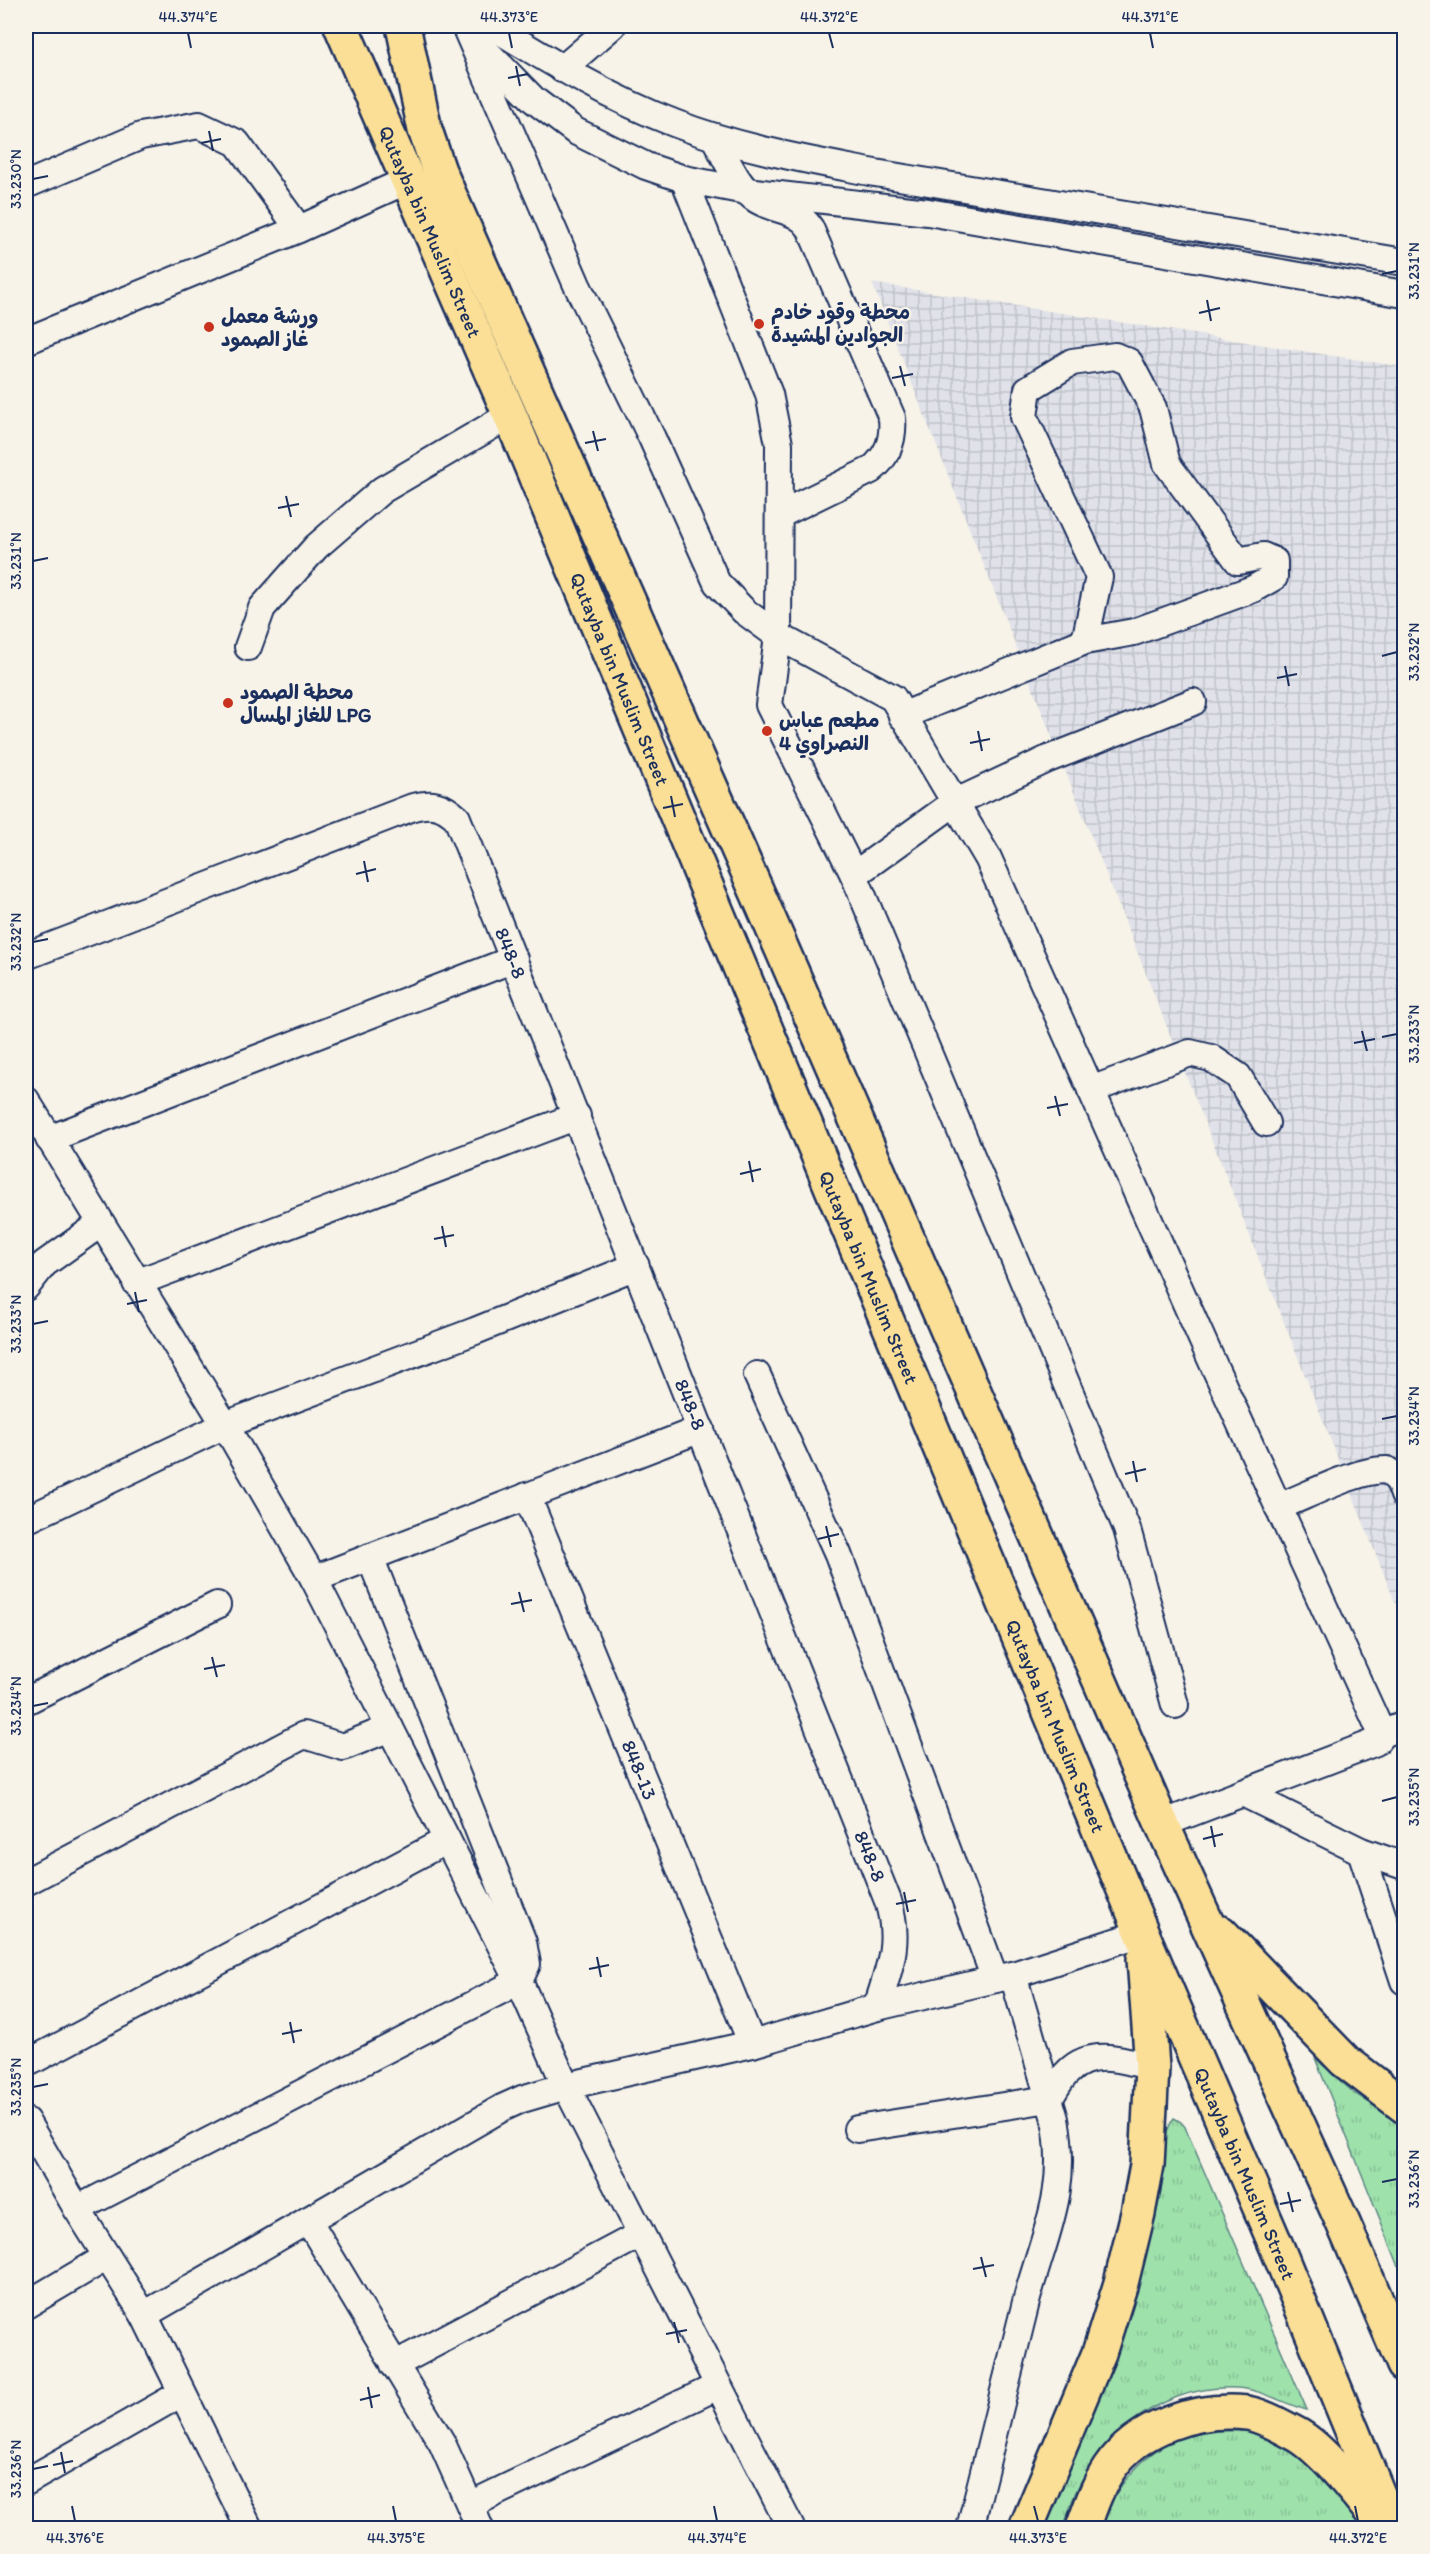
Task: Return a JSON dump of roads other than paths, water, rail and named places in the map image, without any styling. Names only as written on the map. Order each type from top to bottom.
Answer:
[{"type":"highway","name":"Qutayba bin Muslim Street","points":[[341,26],[510,415],[1142,1933],[1278,2250],[1392,2529]]},
{"type":"highway","name":"Qutayba bin Muslim Street","points":[[404,26],[425,130],[439,171],[766,912],[1162,1824],[1343,2223],[1404,2365]]},
{"type":"highway","points":[[1199,1906],[1233,1947],[1344,2061],[1404,2106]]},
{"type":"highway","points":[[1026,2529],[1099,2352],[1121,2283],[1147,2165],[1152,2067],[1142,1933]]},
{"type":"highway","points":[[1083,2529],[1099,2486],[1110,2468],[1133,2443],[1161,2426],[1205,2414],[1249,2413],[1296,2433],[1334,2467],[1386,2529]]},
{"type":"street","points":[[562,69],[612,26]]},
{"type":"street","points":[[476,29],[510,133],[577,285],[652,438],[717,583],[744,611],[778,636],[893,698],[988,858],[1278,1508],[1393,1729],[1376,1742],[1162,1824]]},
{"type":"street","points":[[476,29],[562,69],[617,99],[674,124],[796,158],[1404,262]]},
{"type":"street","points":[[476,29],[534,100],[575,131],[646,166],[684,179],[746,191],[928,212],[1404,294]]},
{"type":"street","points":[[26,185],[141,136],[199,125],[237,143],[299,229]]},
{"type":"street","points":[[714,137],[746,191],[757,200],[796,214],[807,222],[888,407],[893,424],[892,442],[887,453],[871,470],[778,515]]},
{"type":"street","points":[[684,179],[769,394],[779,444],[778,636],[769,705],[854,875],[1127,1529],[1175,1705]]},
{"type":"street","points":[[26,341],[299,229],[408,180]]},
{"type":"street","points":[[902,716],[1085,641],[1134,632],[1253,589],[1274,577],[1274,561],[1263,556],[1239,561],[1167,464],[1153,408],[1130,362],[1115,356],[1072,362],[1028,389],[1024,417],[1098,577],[1085,641]]},
{"type":"street","points":[[248,647],[262,608],[316,547],[382,490],[510,415]]},
{"type":"street","points":[[854,875],[954,803],[1048,759],[1193,702]]},
{"type":"street","name":"848-8","points":[[26,956],[413,807],[425,804],[437,805],[448,810],[457,818],[577,1116],[892,1916],[895,1947],[877,2007]]},
{"type":"street","points":[[49,1138],[514,959]]},
{"type":"street","points":[[1091,1090],[1190,1053],[1211,1058],[1238,1076],[1266,1123]]},
{"type":"street","points":[[26,1100],[225,1425],[314,1579],[519,1982],[566,2086],[791,2529]]},
{"type":"street","points":[[136,1283],[577,1116]]},
{"type":"street","points":[[26,1287],[44,1264],[100,1224]]},
{"type":"street","points":[[26,1520],[225,1425],[476,1331],[636,1266]]},
{"type":"street","points":[[757,1375],[838,1554],[1004,1977],[1049,2099],[1059,2141],[1059,2183],[1056,2204],[1027,2298],[970,2529]]},
{"type":"street","points":[[314,1579],[701,1429]]},
{"type":"street","points":[[1278,1508],[1363,1473],[1378,1470],[1387,1470],[1399,1481],[1404,1495]]},
{"type":"street","name":"848-13","points":[[526,1496],[752,2044]]},
{"type":"street","points":[[77,2209],[519,1982],[527,1964],[523,1942],[370,1557]]},
{"type":"street","points":[[26,1701],[218,1605]]},
{"type":"street","points":[[26,1882],[304,1735],[343,1747],[390,1728]]},
{"type":"street","points":[[1243,1793],[1361,1851],[1404,1866]]},
{"type":"street","points":[[26,2064],[447,1840]]},
{"type":"street","points":[[1361,1851],[1404,1981]]},
{"type":"street","points":[[144,2315],[502,2108],[522,2099],[566,2086],[752,2044],[877,2007],[1004,1977],[1142,1933]]},
{"type":"street","points":[[857,2129],[1049,2099],[1067,2072],[1080,2062],[1109,2056],[1152,2067]]},
{"type":"street","points":[[29,2134],[144,2315],[249,2529]]},
{"type":"street","points":[[308,2220],[442,2443],[480,2529]]},
{"type":"street","points":[[394,2365],[641,2234]]},
{"type":"street","points":[[26,2305],[107,2258]]},
{"type":"street","points":[[470,2505],[718,2386]]},
{"type":"street","points":[[26,2482],[182,2393]]},
{"type":"place","name":"محطة وقود خادم الجوادين المشيدة","points":[[759,324]]},
{"type":"place","name":"ورشة معمل غاز الصمود","points":[[209,327]]},
{"type":"place","name":"محطة الصمود للغاز المسال LPG","points":[[228,703]]},
{"type":"place","name":"مطعم عباس النصراوي 4","points":[[767,731]]}]
